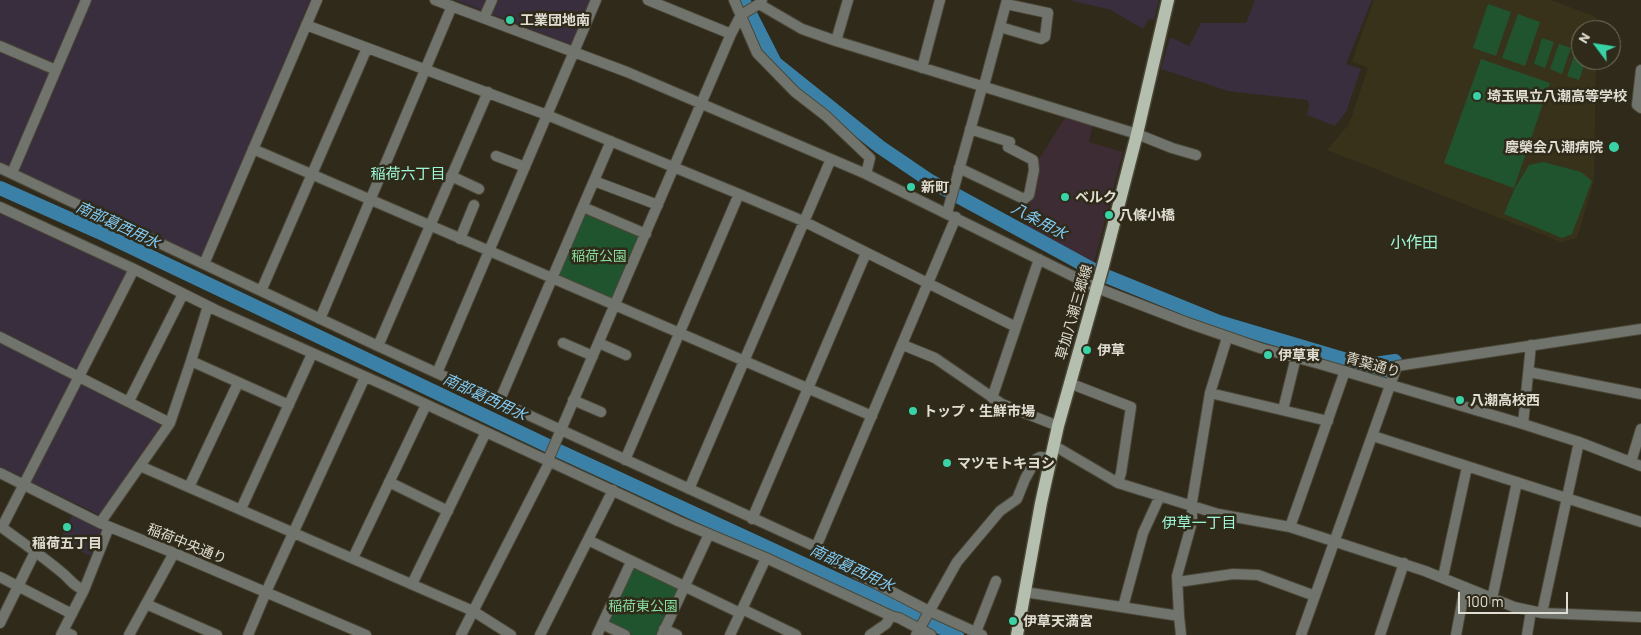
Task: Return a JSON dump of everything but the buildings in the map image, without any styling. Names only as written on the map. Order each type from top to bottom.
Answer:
[{"type":"main road","name":"草加八潮三郷線","points":[[1017,635],[1050,458],[1137,134],[1168,0]]},
{"type":"street","points":[[12,173],[86,0]]},
{"type":"street","points":[[204,264],[317,0]]},
{"type":"street","name":"青葉通り","points":[[435,0],[627,72],[866,174],[1097,288],[1227,338],[1523,424],[1579,442],[1641,466]]},
{"type":"street","points":[[484,18],[492,0]]},
{"type":"street","points":[[437,373],[596,0]]},
{"type":"street","points":[[648,0],[730,34]]},
{"type":"street","points":[[734,0],[757,53],[795,92],[826,116],[870,158],[866,174]]},
{"type":"street","points":[[836,41],[848,0]]},
{"type":"street","points":[[922,68],[940,0]]},
{"type":"street","points":[[461,635],[549,460],[560,430],[646,234],[730,34],[741,15],[761,2],[802,29],[836,41],[1137,134],[1196,155]]},
{"type":"street","points":[[816,547],[929,284],[952,215],[959,168],[1006,2],[1048,13],[1045,37],[1041,39],[1000,27]]},
{"type":"street","points":[[320,318],[427,70],[452,6]]},
{"type":"street","points":[[306,25],[488,92],[740,194],[803,222],[1016,326]]},
{"type":"street","points":[[0,46],[56,70]]},
{"type":"street","points":[[262,291],[367,48]]},
{"type":"street","points":[[1641,70],[1637,105],[1641,108]]},
{"type":"street","points":[[378,346],[488,92]]},
{"type":"street","points":[[959,168],[1024,199],[1029,196],[1034,170],[1033,160],[1008,148],[1010,142],[970,129]]},
{"type":"street","points":[[499,402],[611,141]]},
{"type":"street","points":[[253,150],[872,416]]},
{"type":"street","points":[[496,156],[525,167]]},
{"type":"street","points":[[689,489],[831,159]]},
{"type":"street","points":[[0,168],[378,346],[816,547],[829,559],[929,612],[979,634],[996,581]]},
{"type":"street","points":[[451,176],[479,189]]},
{"type":"street","points":[[594,180],[658,205]]},
{"type":"street","points":[[625,460],[740,194]]},
{"type":"street","points":[[460,239],[474,205]]},
{"type":"street","points":[[0,207],[312,354],[899,618],[930,635]]},
{"type":"street","points":[[583,207],[646,234]]},
{"type":"street","points":[[752,519],[866,253]]},
{"type":"street","points":[[992,398],[1039,259]]},
{"type":"street","points":[[84,590],[74,586],[70,579],[1,526],[24,485],[134,269]]},
{"type":"street","points":[[129,401],[183,294]]},
{"type":"street","points":[[65,634],[72,614],[84,590],[104,525],[140,466],[170,423],[208,306]]},
{"type":"street","points":[[1301,635],[1397,366],[1641,329]]},
{"type":"street","points":[[0,337],[170,423]]},
{"type":"street","points":[[1181,635],[1178,569],[1191,527],[1191,507],[1210,392],[1227,338]]},
{"type":"street","points":[[563,343],[593,356]]},
{"type":"street","points":[[599,343],[626,355]]},
{"type":"street","points":[[903,345],[935,358],[1002,404],[1058,426]]},
{"type":"street","points":[[1523,424],[1531,345]]},
{"type":"street","points":[[241,509],[312,354]]},
{"type":"street","points":[[1283,410],[1296,358]]},
{"type":"street","points":[[191,361],[289,405]]},
{"type":"street","points":[[1290,527],[1345,372]]},
{"type":"street","points":[[1529,372],[1641,394]]},
{"type":"street","points":[[248,635],[293,532],[365,377]]},
{"type":"street","points":[[189,487],[238,383]]},
{"type":"street","points":[[1069,383],[1131,407],[1118,483]]},
{"type":"street","points":[[1210,392],[1328,421]]},
{"type":"street","points":[[573,400],[600,412]]},
{"type":"street","points":[[353,558],[426,405]]},
{"type":"street","points":[[1631,462],[1641,428]]},
{"type":"street","points":[[412,584],[486,432]]},
{"type":"street","points":[[1373,436],[1641,522]]},
{"type":"street","points":[[1527,635],[1537,612],[1567,498],[1579,442]]},
{"type":"street","points":[[1054,446],[1118,483],[1218,514],[1290,527],[1404,564],[1492,599],[1537,612],[1641,617]]},
{"type":"street","points":[[919,629],[957,562],[1000,511],[1017,499],[1036,459],[1040,457],[1050,458]]},
{"type":"street","points":[[140,466],[473,611],[512,635]]},
{"type":"street","points":[[1443,578],[1467,467]]},
{"type":"street","name":"稲荷中央通り","points":[[0,473],[104,525],[366,635]]},
{"type":"street","points":[[389,482],[448,511]]},
{"type":"street","points":[[1492,599],[1517,482]]},
{"type":"street","points":[[540,635],[613,490]]},
{"type":"street","points":[[1123,607],[1142,532],[1160,496]]},
{"type":"street","points":[[677,635],[663,632],[709,534]]},
{"type":"street","points":[[588,540],[684,587],[741,611],[785,633],[796,635]]},
{"type":"street","points":[[0,624],[35,552]]},
{"type":"street","points":[[129,635],[174,553]]},
{"type":"street","points":[[730,635],[766,558]]},
{"type":"street","points":[[597,635],[631,562]]},
{"type":"street","points":[[1380,635],[1404,564]]},
{"type":"street","points":[[1178,582],[1233,574],[1258,575],[1315,596]]},
{"type":"street","points":[[0,577],[72,614]]},
{"type":"street","points":[[1456,635],[1465,587]]},
{"type":"street","points":[[1025,592],[1179,616]]},
{"type":"street","points":[[146,604],[217,635]]},
{"type":"street","points":[[870,635],[886,624],[891,616]]},
{"type":"street","points":[[602,624],[625,635]]},
{"type":"shaded area","points":[[0,0],[310,0],[202,257],[0,164]]},
{"type":"shaded area","points":[[455,0],[591,0],[572,45]]},
{"type":"shaded area","points":[[1069,0],[1159,0],[1154,20],[1149,19],[1143,29],[1111,10]]},
{"type":"shaded area","points":[[1255,0],[1372,0],[1346,64],[1361,69],[1346,112],[1335,126],[1307,115],[1309,104],[1307,100],[1228,91],[1161,69],[1170,37],[1189,46],[1201,23],[1246,23]]},
{"type":"shaded area","name":"埼玉県立八潮高等学校","points":[[1374,0],[1551,0],[1596,17],[1596,20],[1571,20],[1571,70],[1596,70],[1594,181],[1577,238],[1561,242],[1327,150],[1349,124],[1368,68],[1352,61]]},
{"type":"shaded area","points":[[1066,116],[1093,124],[1089,142],[1123,152],[1094,262],[1025,226],[1027,222],[1022,219],[1029,206],[1039,159]]},
{"type":"shaded area","points":[[0,212],[126,269],[127,273],[79,368],[75,370],[71,379],[161,425],[99,515],[0,467]]},
{"type":"shaded area","points":[[73,514],[102,528],[90,556],[59,541]]},
{"type":"green space","points":[[1488,4],[1511,12],[1496,56],[1473,48]]},
{"type":"green space","points":[[1518,14],[1540,22],[1525,66],[1502,58]]},
{"type":"green space","points":[[1542,38],[1554,42],[1545,68],[1534,64]]},
{"type":"green space","points":[[1559,44],[1571,48],[1562,74],[1550,69]]},
{"type":"green space","points":[[1481,59],[1550,83],[1514,188],[1444,163]]},
{"type":"green space","points":[[1571,64],[1571,70],[1582,70],[1579,80],[1567,76]]},
{"type":"green space","points":[[1543,162],[1581,172],[1592,181],[1572,234],[1562,238],[1504,214],[1515,188],[1529,165]]},
{"type":"green space","name":"稲荷公園","points":[[587,211],[639,235],[640,238],[615,297],[610,299],[560,277],[558,273],[584,213]]},
{"type":"green space","name":"稲荷東公園","points":[[636,567],[676,586],[679,591],[658,635],[632,635],[609,624],[608,621],[631,569]]},
{"type":"waterway","name":"八条用水","points":[[743,0],[775,63],[880,147],[930,181],[1101,274],[1219,322],[1385,373]]},
{"type":"waterway","name":"南部葛西用水","points":[[0,188],[99,232],[559,451],[957,635]]},
{"type":"waterway","points":[[1367,365],[1395,361]]},
{"type":"place","name":"工業団地南","points":[[510,20]]},
{"type":"place","name":"埼玉県立八潮高等学校","points":[[1477,96]]},
{"type":"place","name":"慶榮会八潮病院","points":[[1614,147]]},
{"type":"place","name":"新町","points":[[911,187]]},
{"type":"place","name":"ベルク","points":[[1065,197]]},
{"type":"place","name":"八條小橋","points":[[1109,215]]},
{"type":"place","name":"伊草","points":[[1087,350]]},
{"type":"place","name":"伊草東","points":[[1268,355]]},
{"type":"place","name":"八潮高校西","points":[[1460,400]]},
{"type":"place","name":"トップ・生鮮市場","points":[[913,411]]},
{"type":"place","name":"マツモトキヨシ","points":[[947,463]]},
{"type":"place","name":"稲荷五丁目","points":[[67,527]]},
{"type":"place","name":"伊草天満宮","points":[[1013,621]]},
{"type":"district","name":"稲荷六丁目","points":[[408,174]]},
{"type":"district","name":"小作田","points":[[1414,243]]},
{"type":"district","name":"伊草一丁目","points":[[1199,523]]}]
